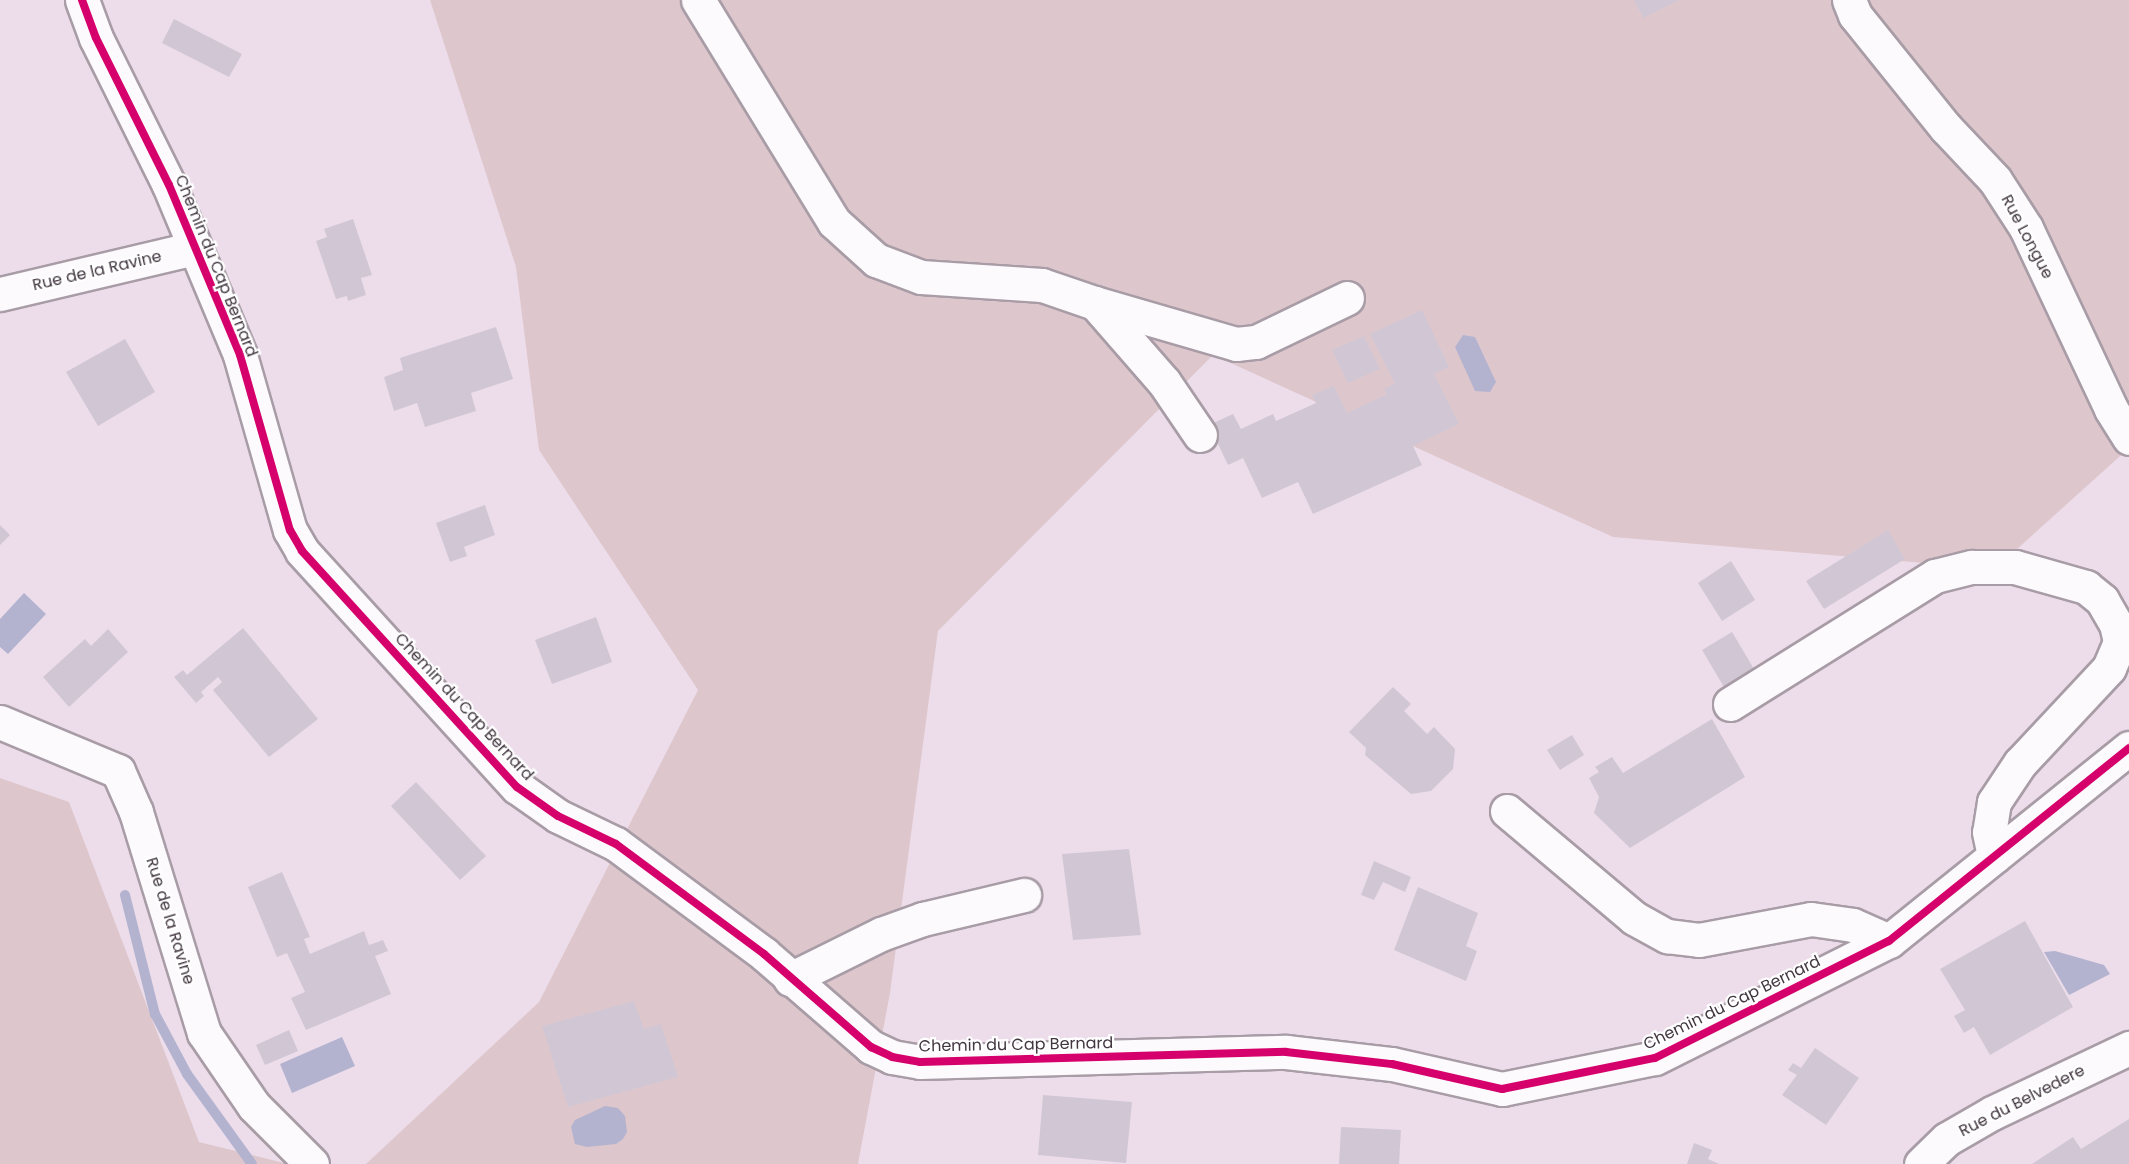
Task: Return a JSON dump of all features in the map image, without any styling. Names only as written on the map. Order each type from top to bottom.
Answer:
[{"type":"street","name":"Chemin du Cap Bernard","points":[[82,0],[195,248],[240,355],[290,530],[302,551],[518,787],[558,816],[616,844],[764,954],[871,1047],[892,1057],[920,1062],[1286,1052],[1392,1064],[1502,1089],[1655,1058],[1889,941],[2129,748]]},
{"type":"street","points":[[698,0],[834,222],[876,260],[921,277],[1042,285],[1095,303],[1236,344],[1256,342],[1347,298]]},
{"type":"street","name":"Rue Longue","points":[[1849,0],[1856,15],[1932,111],[1995,180],[2026,228],[2111,409],[2129,438]]},
{"type":"street","name":"Rue de la Ravine","points":[[0,294],[195,248]]},
{"type":"street","points":[[1095,303],[1164,382],[1200,435]]},
{"type":"street","points":[[1730,704],[1935,576],[1972,567],[2015,567],[2086,587],[2112,616],[2120,642],[2109,668],[2019,764],[1994,802],[1989,831],[1994,856]]},
{"type":"street","name":"Rue de la Ravine","points":[[0,722],[118,771],[133,801],[204,1033],[254,1106],[312,1164]]},
{"type":"street","points":[[1507,811],[1634,918],[1666,936],[1699,940],[1811,919],[1853,925],[1889,941]]},
{"type":"street","points":[[790,978],[881,934],[922,919],[1024,895]]},
{"type":"street","name":"Rue du Belvedere","points":[[1921,1164],[1947,1139],[1992,1113],[2129,1048]]},
{"type":"shaded area","points":[[430,0],[2129,0],[2129,448],[1995,569],[1613,537],[1213,355],[938,631],[890,993],[858,1164],[366,1164],[539,1002],[698,690],[539,450],[516,267]]},
{"type":"shaded area","points":[[0,778],[69,802],[199,1142],[288,1164],[0,1164]]},
{"type":"water","points":[[1463,335],[1475,337],[1496,382],[1490,392],[1475,391],[1455,347]]},
{"type":"water","points":[[24,593],[46,614],[8,654],[0,647],[0,619]]},
{"type":"water","points":[[2055,951],[2104,965],[2110,974],[2069,995],[2044,952]]},
{"type":"water","points":[[342,1037],[355,1066],[292,1093],[280,1064]]},
{"type":"water","points":[[605,1106],[618,1108],[625,1116],[627,1132],[623,1139],[616,1144],[587,1147],[575,1144],[571,1127],[575,1120]]},
{"type":"building","points":[[1634,0],[1679,0],[1643,18]]},
{"type":"building","points":[[174,19],[242,54],[229,77],[162,43]]},
{"type":"building","points":[[353,219],[372,275],[361,278],[366,295],[348,301],[347,296],[336,299],[316,241],[327,237],[324,229]]},
{"type":"building","points":[[1422,310],[1449,367],[1434,374],[1459,424],[1413,446],[1422,465],[1313,514],[1298,482],[1262,498],[1243,458],[1228,465],[1209,425],[1233,414],[1241,429],[1273,414],[1276,421],[1316,403],[1312,395],[1334,386],[1347,413],[1387,394],[1384,389],[1395,384],[1370,334]]},
{"type":"building","points":[[496,327],[513,379],[471,393],[476,411],[425,427],[417,403],[394,411],[384,377],[403,370],[400,358]]},
{"type":"building","points":[[1364,336],[1380,369],[1348,383],[1332,350]]},
{"type":"building","points":[[125,339],[155,392],[98,426],[66,372]]},
{"type":"building","points":[[485,505],[495,535],[464,547],[467,556],[450,562],[436,523]]},
{"type":"building","points":[[0,525],[10,535],[0,545]]},
{"type":"building","points":[[1888,530],[1905,559],[1824,609],[1806,581]]},
{"type":"building","points":[[1731,561],[1755,600],[1722,621],[1698,583]]},
{"type":"building","points":[[596,617],[612,662],[552,684],[535,640]]},
{"type":"building","points":[[243,628],[318,719],[269,757],[213,690],[222,682],[218,677],[201,692],[204,696],[196,703],[174,677],[183,670],[187,675]]},
{"type":"building","points":[[108,629],[128,652],[69,707],[43,677],[85,639],[91,646]]},
{"type":"building","points":[[1732,632],[1754,669],[1724,687],[1702,650]]},
{"type":"building","points":[[1393,687],[1411,704],[1404,711],[1427,734],[1434,727],[1455,749],[1453,769],[1431,791],[1411,794],[1365,755],[1366,748],[1349,732]]},
{"type":"building","points":[[1712,719],[1745,777],[1630,848],[1594,813],[1599,797],[1589,778],[1599,772],[1595,767],[1612,757],[1623,773]]},
{"type":"building","points":[[1572,735],[1584,755],[1560,770],[1547,750]]},
{"type":"building","points":[[416,782],[486,856],[460,880],[391,806]]},
{"type":"building","points":[[1129,849],[1141,935],[1073,940],[1062,854]]},
{"type":"building","points":[[1374,861],[1411,877],[1405,892],[1383,882],[1374,900],[1361,895]]},
{"type":"building","points":[[282,872],[310,937],[304,939],[310,954],[364,931],[369,945],[383,940],[388,951],[375,956],[391,994],[306,1030],[291,998],[305,992],[287,953],[277,957],[248,887]]},
{"type":"building","points":[[1418,887],[1478,913],[1466,946],[1477,951],[1466,981],[1394,950]]},
{"type":"building","points":[[2025,921],[2073,1007],[1990,1055],[1974,1027],[1964,1033],[1954,1016],[1965,1010],[1940,969]]},
{"type":"building","points":[[634,1001],[644,1029],[661,1024],[678,1077],[568,1107],[542,1026]]},
{"type":"building","points":[[289,1030],[298,1051],[265,1065],[256,1045]]},
{"type":"building","points":[[1815,1048],[1859,1078],[1826,1125],[1782,1095],[1797,1075],[1788,1070],[1793,1063],[1801,1068]]},
{"type":"building","points":[[1043,1095],[1132,1102],[1126,1163],[1038,1155]]},
{"type":"building","points":[[2129,1119],[2129,1164],[2032,1164],[2073,1137],[2081,1149]]},
{"type":"building","points":[[1341,1127],[1401,1130],[1399,1164],[1339,1164]]},
{"type":"building","points":[[1694,1143],[1712,1150],[1708,1159],[1719,1164],[1687,1164]]},
{"type":"waterway","points":[[125,895],[155,1014],[187,1074],[252,1164]]},
{"type":"cycle path","points":[[82,0],[96,38],[169,185],[240,355],[290,530],[302,551],[517,787],[558,816],[616,844],[764,954],[871,1047],[892,1057],[920,1062],[1286,1052],[1392,1064],[1502,1089],[1655,1058],[1889,941],[2129,748]]}]
